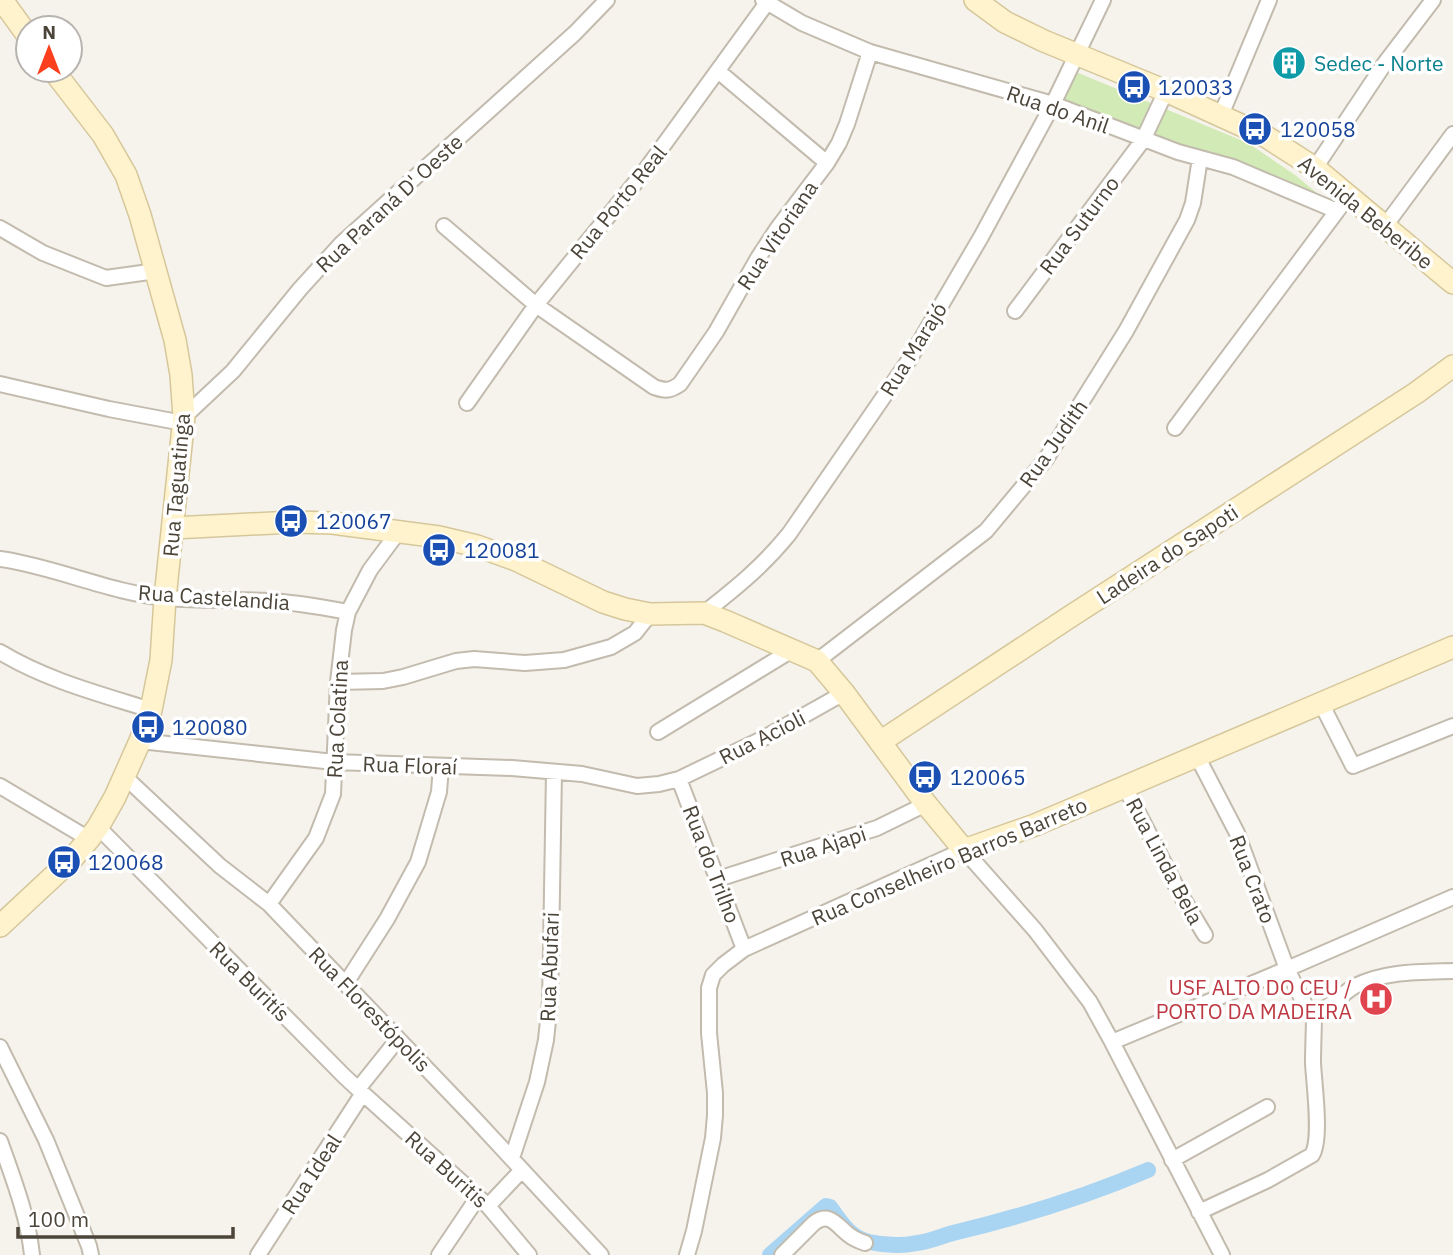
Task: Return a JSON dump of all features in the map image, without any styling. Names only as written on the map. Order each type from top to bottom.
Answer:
[{"type":"street","points":[[2,0],[14,17]]},
{"type":"street","name":"Rua Paraná D' Oeste","points":[[184,420],[233,371],[332,253],[575,33],[607,0]]},
{"type":"street","name":"Avenida Beberibe","points":[[975,0],[1004,22],[1044,41],[1265,136],[1315,168],[1342,204],[1385,226],[1453,283]]},
{"type":"street","name":"Rua Marajó","points":[[704,613],[770,557],[789,534],[909,360],[981,237],[1053,104],[1103,0]]},
{"type":"street","points":[[1221,115],[1269,0]]},
{"type":"street","points":[[1315,168],[1385,63],[1433,0]]},
{"type":"street","name":"Rua do Anil","points":[[766,1],[802,23],[870,52],[1053,104],[1178,152],[1233,167],[1342,204]]},
{"type":"street","name":"Rua Porto Real","points":[[467,403],[536,305],[644,172],[719,71],[766,1]]},
{"type":"street","name":"Rua Vitoriana","points":[[536,305],[654,387],[671,390],[680,384],[716,332],[777,229],[839,143],[870,52]]},
{"type":"street","points":[[719,71],[827,163]]},
{"type":"street","name":"Rua Taguatinga","points":[[0,926],[72,859],[94,833],[116,797],[141,741],[151,710],[161,660],[184,420],[179,363],[141,215],[126,175],[103,135],[64,84]]},
{"type":"street","name":"Rua Suturno","points":[[1015,311],[1143,139],[1166,92]]},
{"type":"street","points":[[1385,226],[1453,134]]},
{"type":"street","name":"Rua Judith","points":[[817,661],[986,531],[1046,459],[1126,331],[1187,220],[1193,203],[1200,158]]},
{"type":"street","points":[[1175,428],[1342,204]]},
{"type":"street","points":[[444,226],[536,305]]},
{"type":"street","points":[[0,228],[43,253],[106,278],[156,271]]},
{"type":"street","name":"Ladeira do Sapoti","points":[[880,742],[1416,393],[1453,366]]},
{"type":"street","points":[[0,384],[109,409],[184,420]]},
{"type":"street","points":[[173,528],[292,522],[332,523],[439,537],[477,546],[516,560],[603,602],[650,614],[704,613],[817,661],[845,693],[926,804],[1051,951],[1090,1002],[1222,1255]]},
{"type":"street","name":"Rua Colatina","points":[[269,904],[316,838],[333,794],[338,682],[348,612],[370,570],[399,531]]},
{"type":"street","name":"Rua Castelandia","points":[[0,559],[102,586],[165,598],[300,603],[348,612]]},
{"type":"street","points":[[338,682],[383,681],[456,661],[474,659],[525,663],[564,660],[611,646],[635,633],[650,614]]},
{"type":"street","name":"Rua Conselheiro Barros Barreto","points":[[687,1255],[713,1138],[715,1093],[709,1033],[709,988],[713,975],[723,965],[744,949],[964,850],[1035,825],[1453,647]]},
{"type":"street","points":[[657,732],[792,650]]},
{"type":"street","points":[[0,652],[58,680],[151,710]]},
{"type":"street","name":"Rua Acioli","points":[[679,779],[764,738],[845,693]]},
{"type":"street","points":[[1321,703],[1353,766],[1453,726]]},
{"type":"street","name":"Rua Floraí","points":[[141,741],[334,762],[512,768],[582,774],[637,786],[679,779]]},
{"type":"street","name":"Rua Crato","points":[[1197,757],[1237,833],[1287,969],[1309,1009]]},
{"type":"street","points":[[346,984],[387,919],[418,862],[439,792],[441,766]]},
{"type":"street","name":"Rua Abufari","points":[[512,1158],[537,1082],[546,1040],[551,963],[554,772]]},
{"type":"street","name":"Rua Florestópolis","points":[[125,777],[220,866],[269,904],[601,1255]]},
{"type":"street","name":"Rua do Trilho","points":[[679,779],[744,949]]},
{"type":"street","name":"Rua Buritís","points":[[0,786],[94,833],[361,1091]]},
{"type":"street","name":"Rua Linda Bela","points":[[1125,787],[1179,892],[1205,935]]},
{"type":"street","name":"Rua Ajapi","points":[[718,880],[877,828],[926,804]]},
{"type":"street","points":[[1112,1042],[1453,897]]},
{"type":"street","points":[[1199,1212],[1268,1180],[1315,1152],[1309,1009],[1321,1012],[1352,988],[1375,977],[1401,972],[1453,971]]},
{"type":"street","points":[[361,1091],[398,1039]]},
{"type":"street","points":[[0,1047],[46,1140],[90,1250],[103,1255]]},
{"type":"street","name":"Rua Buritis","points":[[361,1091],[483,1201],[529,1255]]},
{"type":"street","name":"Rua Ideal","points":[[258,1255],[361,1091]]},
{"type":"street","points":[[1172,1160],[1267,1107]]},
{"type":"street","points":[[0,1141],[19,1195],[33,1255]]},
{"type":"street","points":[[439,1255],[483,1201],[522,1170]]},
{"type":"street","points":[[782,1255],[814,1223],[825,1218],[856,1240],[865,1243]]},
{"type":"shaded area","name":"USF ALTO DO CEU / PORTO DA MADEIRA","points":[[1377,981],[1390,1013],[1374,1018],[1362,986]]},
{"type":"green space","points":[[1076,72],[1248,143],[1295,175],[1329,203],[1280,182],[1243,162],[1175,145],[1060,101]]},
{"type":"waterway","points":[[770,1255],[826,1206],[830,1207],[851,1233],[862,1240],[911,1244],[1052,1206],[1148,1170]]},
{"type":"place","name":"Sedec - Norte","points":[[1289,63]]},
{"type":"place","name":"120033","points":[[1134,87]]},
{"type":"place","name":"120058","points":[[1255,129]]},
{"type":"place","name":"120067","points":[[291,521]]},
{"type":"place","name":"120081","points":[[439,550]]},
{"type":"place","name":"120080","points":[[148,727]]},
{"type":"place","name":"120065","points":[[925,777]]},
{"type":"place","name":"120068","points":[[64,862]]},
{"type":"place","name":"USF ALTO DO CEU / PORTO DA MADEIRA","points":[[1376,999]]}]
